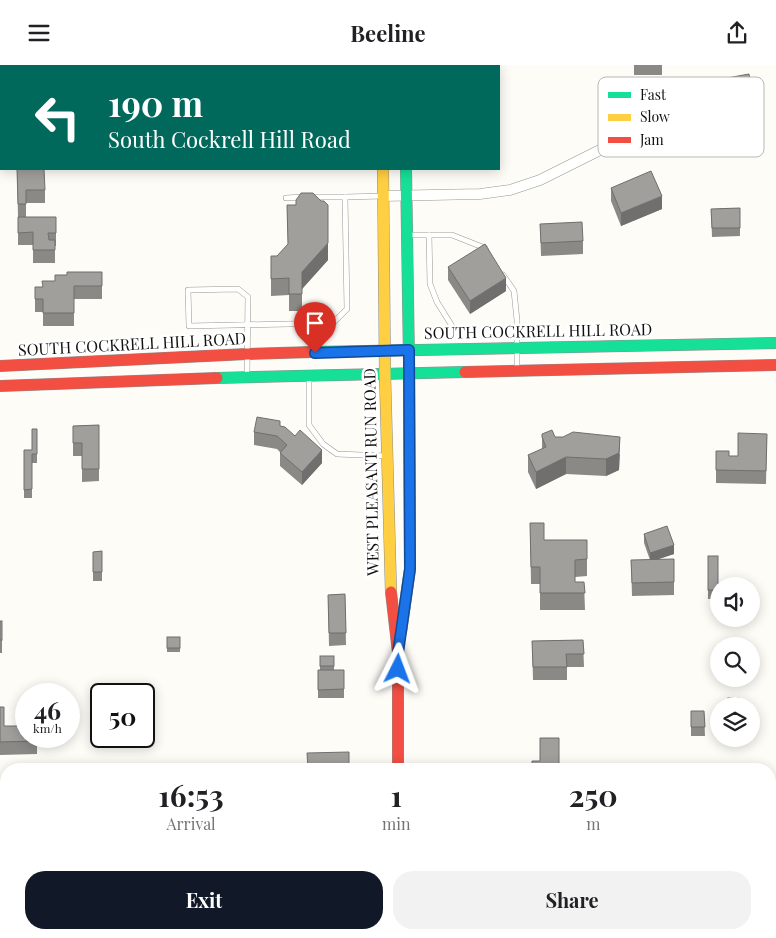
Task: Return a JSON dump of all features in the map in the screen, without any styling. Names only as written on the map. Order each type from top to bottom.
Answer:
[{"type":"main road","name":"WEST PLEASANT RUN ROAD","points":[[383,170],[390,583],[398,653],[398,763]]},
{"type":"main road","name":"WEST PLEASANT RUN ROAD","points":[[398,653],[410,569],[406,170]]},
{"type":"main road","name":"SOUTH COCKRELL HILL ROAD","points":[[0,367],[247,354],[776,343]]},
{"type":"main road","points":[[0,386],[247,377],[776,365]]},
{"type":"street","points":[[383,196],[480,194],[510,189],[540,180],[598,150]]},
{"type":"lane","points":[[286,198],[383,196]]},
{"type":"lane","points":[[247,377],[248,325],[248,297],[238,289],[188,290],[189,327],[248,325],[314,323],[333,323],[347,309],[345,197]]},
{"type":"lane","points":[[407,235],[452,235],[485,248],[490,255]]},
{"type":"lane","points":[[429,235],[430,284],[436,301],[452,326]]},
{"type":"lane","points":[[500,269],[514,291],[517,320],[518,371]]},
{"type":"lane","points":[[314,323],[315,353]]},
{"type":"lane","points":[[309,376],[309,425],[323,444],[337,454],[387,456]]},
{"type":"building","points":[[749,74],[750,77],[732,77]]},
{"type":"building","points":[[17,170],[44,170],[45,190],[26,190],[26,204],[18,204]]},
{"type":"building","points":[[651,171],[662,196],[621,213],[611,188]]},
{"type":"building","points":[[301,193],[313,193],[328,205],[328,243],[302,272],[302,294],[289,294],[289,278],[271,279],[271,256],[277,256],[288,244],[287,205],[296,205],[296,200]]},
{"type":"building","points":[[740,208],[740,228],[712,228],[711,209]]},
{"type":"building","points":[[18,217],[56,217],[56,233],[48,233],[49,240],[55,240],[55,250],[33,250],[33,232],[18,233]]},
{"type":"building","points":[[582,222],[583,241],[541,243],[540,224]]},
{"type":"building","points":[[485,244],[506,278],[470,301],[448,267]]},
{"type":"building","points":[[67,272],[102,272],[102,286],[74,286],[74,313],[43,313],[43,299],[35,299],[35,287],[43,287],[42,281],[55,281],[55,275],[67,275]]},
{"type":"building","points":[[257,417],[280,421],[280,426],[285,427],[295,436],[300,430],[322,450],[302,472],[280,453],[287,445],[277,436],[254,432]]},
{"type":"building","points":[[99,425],[99,469],[82,469],[82,443],[73,443],[73,426]]},
{"type":"building","points":[[32,429],[37,429],[37,454],[32,454],[32,489],[24,490],[24,450],[32,450]]},
{"type":"building","points":[[552,430],[555,437],[563,437],[573,432],[620,437],[619,453],[606,459],[566,457],[536,472],[528,455],[546,447],[542,434]]},
{"type":"building","points":[[738,433],[767,434],[766,471],[716,470],[716,451],[729,451],[729,456],[738,456]]},
{"type":"building","points":[[530,523],[544,523],[544,540],[587,540],[587,559],[575,560],[575,582],[584,582],[585,593],[540,593],[540,567],[531,567]]},
{"type":"building","points":[[667,526],[674,545],[650,553],[644,534]]},
{"type":"building","points":[[102,551],[102,572],[93,572],[93,552]]},
{"type":"building","points":[[708,556],[718,556],[718,577],[710,577],[710,590],[708,590]]},
{"type":"building","points":[[674,559],[674,582],[632,583],[631,560]]},
{"type":"building","points":[[345,594],[346,633],[329,633],[328,595]]},
{"type":"building","points":[[0,621],[2,621],[2,640],[0,640]]},
{"type":"building","points":[[167,637],[180,637],[180,648],[167,648]]},
{"type":"building","points":[[583,640],[584,654],[566,654],[567,667],[533,667],[532,641]]},
{"type":"building","points":[[320,656],[334,656],[334,666],[320,666]]},
{"type":"building","points":[[318,670],[344,670],[344,689],[318,690]]},
{"type":"building","points":[[0,707],[4,707],[4,726],[15,726],[15,742],[0,742]]},
{"type":"building","points":[[691,711],[704,711],[705,727],[691,727]]},
{"type":"building","points":[[540,738],[559,738],[559,763],[532,763],[532,761],[540,761]]},
{"type":"building","points":[[349,752],[349,763],[308,763],[307,753]]},
{"type":"traffic: fast","points":[[406,170],[409,360]]},
{"type":"traffic: fast","points":[[313,352],[776,343]]},
{"type":"traffic: fast","points":[[217,378],[465,372]]},
{"type":"traffic: slow","points":[[383,170],[385,374],[391,592]]},
{"type":"traffic: slow","points":[[401,632],[410,569],[409,360]]},
{"type":"traffic: jam","points":[[0,366],[313,352]]},
{"type":"traffic: jam","points":[[465,372],[776,365]]},
{"type":"traffic: jam","points":[[0,386],[217,378]]},
{"type":"traffic: jam","points":[[391,592],[398,653],[398,763]]},
{"type":"route","points":[[315,353],[409,350],[410,569],[398,653],[398,669]]}]
